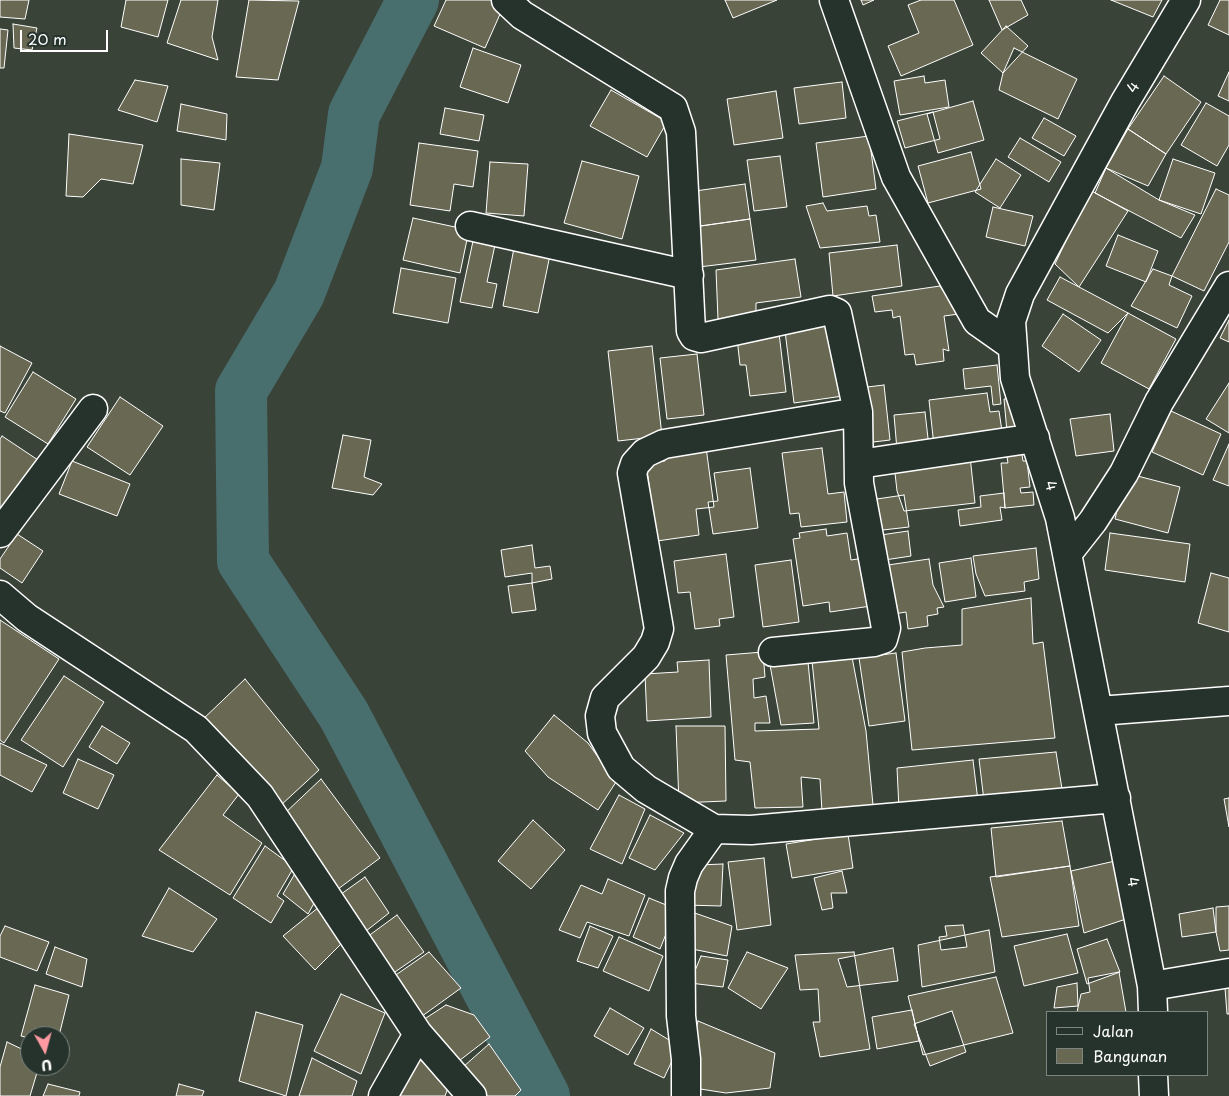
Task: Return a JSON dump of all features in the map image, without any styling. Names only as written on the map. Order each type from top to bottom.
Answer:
[{"type":"street","points":[[506,0],[522,14],[673,108],[681,132],[691,331],[697,337],[830,310],[837,313],[858,412],[859,483],[886,628],[883,639],[874,642],[773,652]]},
{"type":"street","points":[[834,0],[896,177],[977,321],[1011,345]]},
{"type":"street","name":"4","points":[[1152,999],[1116,798],[1060,518],[1015,378],[1011,345],[1011,322],[1020,294],[1125,102],[1186,0]]},
{"type":"street","points":[[470,226],[689,275]]},
{"type":"street","points":[[1067,554],[1093,521],[1124,473],[1160,402],[1229,286]]},
{"type":"street","points":[[0,533],[93,409]]},
{"type":"street","points":[[858,412],[664,444],[645,453],[634,464],[632,473],[659,629],[655,642],[646,657],[605,698],[600,716],[602,733],[621,768],[646,789],[714,829],[751,830],[1116,798]]},
{"type":"street","points":[[859,464],[1035,438]]},
{"type":"street","points":[[0,595],[27,618],[196,729],[260,796],[418,1034],[472,1096]]},
{"type":"street","points":[[1098,711],[1229,701]]},
{"type":"street","points":[[686,1096],[686,1059],[681,1016],[680,891],[689,864],[714,829]]},
{"type":"street","points":[[1152,999],[1229,972]]},
{"type":"street","points":[[383,1096],[418,1034]]},
{"type":"street","points":[[1153,1076],[1154,1096]]},
{"type":"building","points":[[0,0],[29,0],[25,19],[0,17]]},
{"type":"building","points":[[126,0],[168,0],[158,37],[121,27]]},
{"type":"building","points":[[181,0],[218,0],[212,37],[218,60],[167,43]]},
{"type":"building","points":[[249,0],[299,1],[278,80],[236,77]]},
{"type":"building","points":[[446,0],[497,0],[505,3],[485,48],[434,26]]},
{"type":"building","points":[[725,0],[777,0],[733,18]]},
{"type":"building","points":[[861,0],[874,0],[863,5]]},
{"type":"building","points":[[921,0],[954,0],[973,45],[901,76],[888,46],[919,33],[908,5]]},
{"type":"building","points":[[989,0],[1021,0],[1028,15],[1002,30]]},
{"type":"building","points":[[1111,0],[1162,0],[1153,17]]},
{"type":"building","points":[[1220,0],[1229,0],[1229,35],[1208,25]]},
{"type":"building","points":[[13,24],[37,28],[32,50],[14,48]]},
{"type":"building","points":[[1006,26],[1028,46],[1003,73],[981,53]]},
{"type":"building","points":[[0,29],[8,30],[4,68],[0,68]]},
{"type":"building","points":[[473,48],[521,65],[508,103],[460,87]]},
{"type":"building","points":[[1014,48],[1077,79],[1058,119],[999,90],[1003,73]]},
{"type":"building","points":[[1229,72],[1229,101],[1218,96]]},
{"type":"building","points":[[924,76],[925,83],[945,80],[949,107],[900,115],[894,81]]},
{"type":"building","points":[[1164,76],[1201,102],[1166,154],[1128,129]]},
{"type":"building","points":[[135,80],[168,86],[157,122],[118,110]]},
{"type":"building","points":[[842,82],[846,118],[799,124],[794,88]]},
{"type":"building","points":[[611,90],[667,122],[647,157],[590,126]]},
{"type":"building","points":[[776,91],[783,138],[734,145],[727,99]]},
{"type":"building","points":[[973,101],[984,140],[938,153],[927,114]]},
{"type":"building","points":[[1206,103],[1229,116],[1229,145],[1217,166],[1181,145]]},
{"type":"building","points":[[181,104],[227,114],[226,140],[177,131]]},
{"type":"building","points":[[445,108],[484,115],[479,141],[440,134]]},
{"type":"building","points":[[933,112],[940,139],[905,148],[897,121]]},
{"type":"building","points":[[1044,118],[1076,136],[1064,156],[1032,138]]},
{"type":"building","points":[[1128,129],[1166,154],[1148,186],[1106,168]]},
{"type":"building","points":[[69,134],[143,145],[133,184],[101,179],[83,197],[66,196]]},
{"type":"building","points":[[869,136],[876,189],[823,197],[816,143]]},
{"type":"building","points":[[1020,138],[1061,162],[1049,182],[1008,157]]},
{"type":"building","points":[[419,143],[478,151],[473,187],[454,184],[450,211],[410,205]]},
{"type":"building","points":[[971,152],[981,189],[928,203],[918,166]]},
{"type":"building","points":[[780,156],[787,207],[754,211],[747,160]]},
{"type":"building","points":[[181,159],[220,163],[214,210],[181,205]]},
{"type":"building","points":[[996,159],[1021,175],[1000,208],[975,192]]},
{"type":"building","points":[[1173,159],[1215,173],[1201,214],[1159,200]]},
{"type":"building","points":[[582,161],[639,176],[622,239],[564,223]]},
{"type":"building","points":[[490,162],[528,164],[524,216],[486,213]]},
{"type":"building","points":[[1106,168],[1159,200],[1195,215],[1181,238],[1095,193]]},
{"type":"building","points":[[745,184],[750,219],[700,226],[695,191]]},
{"type":"building","points":[[1216,189],[1229,195],[1229,242],[1204,291],[1172,276]]},
{"type":"building","points":[[1090,190],[1128,211],[1079,287],[1055,264]]},
{"type":"building","points":[[823,203],[827,211],[867,206],[869,216],[876,215],[880,242],[820,248],[806,206]]},
{"type":"building","points":[[993,207],[1033,216],[1025,246],[986,237]]},
{"type":"building","points":[[413,218],[469,230],[460,273],[403,260]]},
{"type":"building","points":[[750,219],[756,260],[699,267],[694,227]]},
{"type":"building","points":[[1118,235],[1158,251],[1146,282],[1106,266]]},
{"type":"building","points":[[473,241],[495,245],[487,282],[497,284],[492,308],[460,302]]},
{"type":"building","points":[[897,245],[902,286],[833,296],[829,253]]},
{"type":"building","points":[[514,248],[550,255],[538,313],[503,306]]},
{"type":"building","points":[[795,259],[801,297],[756,303],[756,317],[718,319],[716,270]]},
{"type":"building","points":[[401,268],[456,278],[448,323],[393,313]]},
{"type":"building","points":[[1153,269],[1172,276],[1169,285],[1192,296],[1177,328],[1131,306]]},
{"type":"building","points":[[1060,277],[1128,313],[1108,333],[1047,300]]},
{"type":"building","points":[[940,286],[959,314],[944,316],[949,351],[943,349],[944,361],[916,365],[914,354],[905,355],[900,316],[893,318],[892,310],[875,312],[872,296]]},
{"type":"building","points":[[1128,313],[1176,339],[1149,389],[1101,363]]},
{"type":"building","points":[[1063,314],[1101,340],[1079,372],[1042,346]]},
{"type":"building","points":[[1229,320],[1229,342],[1220,338]]},
{"type":"building","points":[[835,325],[843,396],[794,403],[785,331]]},
{"type":"building","points":[[779,333],[786,392],[750,396],[746,365],[740,365],[737,338]]},
{"type":"building","points":[[0,346],[32,363],[5,413],[0,411]]},
{"type":"building","points":[[652,346],[662,436],[618,441],[608,351]]},
{"type":"building","points":[[697,354],[704,415],[667,419],[660,358]]},
{"type":"building","points":[[997,365],[1001,404],[993,405],[991,386],[965,389],[963,369]]},
{"type":"building","points":[[33,372],[76,399],[48,444],[5,417]]},
{"type":"building","points":[[1229,383],[1229,433],[1206,419]]},
{"type":"building","points":[[884,385],[890,440],[865,443],[859,388]]},
{"type":"building","points":[[987,393],[990,412],[999,411],[1003,438],[934,446],[929,400]]},
{"type":"building","points":[[120,397],[163,426],[130,475],[87,447]]},
{"type":"building","points":[[1014,398],[1017,431],[1007,432],[1004,399]]},
{"type":"building","points":[[1171,411],[1221,434],[1203,475],[1152,452]]},
{"type":"building","points":[[925,412],[929,447],[897,450],[894,415]]},
{"type":"building","points":[[1110,414],[1114,451],[1076,456],[1070,419]]},
{"type":"building","points":[[343,435],[371,440],[364,477],[382,484],[373,495],[332,488]]},
{"type":"building","points":[[2,436],[41,462],[0,513],[0,439]]},
{"type":"building","points":[[1229,444],[1229,486],[1213,480]]},
{"type":"building","points":[[706,447],[714,507],[696,509],[699,535],[657,541],[646,463],[665,461],[664,452]]},
{"type":"building","points":[[822,448],[828,494],[844,492],[847,522],[801,527],[799,513],[790,514],[782,453]]},
{"type":"building","points":[[1021,449],[1023,461],[1027,461],[1030,487],[1020,488],[1021,493],[1033,492],[1034,505],[1005,508],[1001,463],[1008,463],[1006,451]]},
{"type":"building","points":[[970,456],[975,503],[904,511],[897,491],[894,464]]},
{"type":"building","points":[[72,461],[130,484],[117,516],[59,494]]},
{"type":"building","points":[[750,468],[758,528],[713,534],[708,502],[718,501],[714,473]]},
{"type":"building","points":[[1126,473],[1180,487],[1168,533],[1115,519]]},
{"type":"building","points":[[1004,493],[1005,508],[1000,507],[1002,520],[960,526],[958,510],[981,507],[980,496]]},
{"type":"building","points":[[904,495],[909,527],[874,531],[870,500]]},
{"type":"building","points":[[826,529],[827,536],[847,533],[851,560],[864,558],[871,606],[830,612],[829,602],[803,606],[793,539],[800,538],[799,533]]},
{"type":"building","points":[[908,531],[911,556],[878,561],[874,536]]},
{"type":"building","points":[[1110,533],[1190,544],[1185,582],[1105,570]]},
{"type":"building","points":[[17,534],[43,551],[22,583],[0,568],[0,559]]},
{"type":"building","points":[[532,545],[535,568],[550,566],[552,579],[532,583],[532,573],[505,577],[501,550]]},
{"type":"building","points":[[1036,548],[1039,579],[1024,582],[1025,591],[985,596],[976,574],[973,556]]},
{"type":"building","points":[[726,554],[734,617],[719,619],[720,626],[695,629],[690,592],[678,593],[674,561]]},
{"type":"building","points":[[971,558],[976,597],[945,602],[939,563]]},
{"type":"building","points":[[929,559],[933,585],[944,607],[937,608],[938,614],[927,616],[928,626],[908,629],[906,612],[888,615],[881,566]]},
{"type":"building","points":[[791,560],[799,622],[763,627],[755,565]]},
{"type":"building","points":[[1211,573],[1229,578],[1229,632],[1198,623]]},
{"type":"building","points":[[532,583],[536,610],[512,613],[508,586]]},
{"type":"building","points":[[1031,598],[1033,644],[1043,642],[1055,738],[912,750],[902,652],[962,645],[962,609]]},
{"type":"building","points":[[0,620],[59,659],[4,743],[0,740]]},
{"type":"building","points":[[763,652],[765,677],[753,679],[754,698],[766,696],[770,723],[755,723],[755,731],[819,729],[812,661],[852,657],[866,731],[873,805],[822,811],[820,779],[801,777],[803,807],[755,808],[750,762],[735,760],[726,655]]},
{"type":"building","points":[[896,653],[905,721],[869,726],[859,658]]},
{"type":"building","points":[[709,660],[711,717],[647,721],[645,674],[678,672],[677,662]]},
{"type":"building","points":[[808,662],[814,723],[781,725],[770,665]]},
{"type":"building","points":[[64,676],[104,702],[63,767],[21,740]]},
{"type":"building","points":[[245,679],[319,770],[280,806],[200,722]]},
{"type":"building","points":[[554,715],[588,743],[616,782],[598,810],[548,777],[525,751]]},
{"type":"building","points":[[102,726],[130,743],[117,764],[89,747]]},
{"type":"building","points":[[676,726],[725,726],[726,801],[679,803]]},
{"type":"building","points":[[0,743],[47,765],[32,792],[0,775]]},
{"type":"building","points":[[1056,752],[1063,795],[984,801],[979,759]]},
{"type":"building","points":[[78,759],[114,775],[98,809],[63,793]]},
{"type":"building","points":[[973,760],[978,801],[899,809],[897,768]]},
{"type":"building","points":[[217,775],[239,794],[223,815],[262,843],[230,895],[159,850]]},
{"type":"building","points":[[321,779],[380,858],[334,892],[283,815]]},
{"type":"building","points":[[619,795],[645,809],[622,864],[590,849]]},
{"type":"building","points":[[1229,798],[1229,827],[1224,799]]},
{"type":"building","points":[[650,815],[684,833],[655,870],[629,858]]},
{"type":"building","points":[[533,820],[565,850],[531,889],[498,861]]},
{"type":"building","points":[[1062,821],[1070,866],[996,877],[991,828]]},
{"type":"building","points":[[848,834],[853,868],[792,878],[786,844]]},
{"type":"building","points":[[265,846],[294,867],[277,896],[284,901],[271,923],[233,898]]},
{"type":"building","points":[[764,858],[771,925],[737,930],[728,862]]},
{"type":"building","points":[[1115,861],[1126,919],[1084,933],[1071,871]]},
{"type":"building","points":[[723,864],[721,906],[685,905],[698,865]]},
{"type":"building","points":[[1070,866],[1079,926],[1002,937],[990,877]]},
{"type":"building","points":[[297,870],[317,898],[308,914],[283,894]]},
{"type":"building","points":[[842,871],[847,893],[831,893],[833,908],[822,910],[814,878]]},
{"type":"building","points":[[365,877],[389,913],[361,935],[337,897]]},
{"type":"building","points":[[608,879],[645,895],[629,936],[587,922],[580,938],[559,930],[581,885],[602,894]]},
{"type":"building","points":[[169,888],[217,919],[193,952],[142,936]]},
{"type":"building","points":[[649,898],[676,909],[660,949],[633,937]]},
{"type":"building","points":[[1229,906],[1229,950],[1220,951],[1216,932],[1216,907]]},
{"type":"building","points":[[319,907],[346,939],[315,970],[283,936]]},
{"type":"building","points":[[1213,908],[1216,932],[1182,937],[1179,914]]},
{"type":"building","points":[[689,911],[732,926],[727,956],[687,948]]},
{"type":"building","points":[[397,915],[424,952],[392,974],[367,937]]},
{"type":"building","points":[[963,925],[967,947],[941,950],[939,937],[947,936],[945,926]]},
{"type":"building","points":[[5,926],[49,942],[37,971],[0,957],[0,936]]},
{"type":"building","points":[[590,926],[613,936],[598,968],[577,961]]},
{"type":"building","points":[[989,930],[995,972],[922,987],[918,945]]},
{"type":"building","points":[[1067,934],[1078,973],[1024,986],[1014,946]]},
{"type":"building","points":[[619,937],[663,956],[649,991],[603,971]]},
{"type":"building","points":[[1107,939],[1120,972],[1087,984],[1077,949]]},
{"type":"building","points":[[55,947],[87,959],[82,987],[46,974]]},
{"type":"building","points":[[893,948],[898,981],[847,987],[838,959]]},
{"type":"building","points":[[429,952],[461,988],[418,1019],[390,979]]},
{"type":"building","points":[[747,952],[788,968],[761,1009],[728,988]]},
{"type":"building","points":[[854,952],[870,1049],[820,1057],[813,1022],[820,1022],[818,989],[800,990],[795,955]]},
{"type":"building","points":[[701,956],[728,960],[723,987],[690,983]]},
{"type":"building","points":[[1119,972],[1126,1011],[1077,1011],[1081,994],[1090,992],[1088,978]]},
{"type":"building","points":[[1224,975],[1229,976],[1229,1014],[1227,1014]]},
{"type":"building","points":[[996,977],[1013,1033],[923,1055],[908,996]]},
{"type":"building","points":[[1077,983],[1078,1006],[1054,1008],[1057,987]]},
{"type":"building","points":[[35,985],[69,995],[61,1026],[24,1026]]},
{"type":"building","points":[[341,994],[385,1013],[361,1074],[314,1051]]},
{"type":"building","points":[[446,1005],[474,1015],[490,1037],[455,1064],[423,1020]]},
{"type":"building","points":[[610,1008],[644,1028],[628,1055],[594,1036]]},
{"type":"building","points":[[912,1010],[919,1041],[877,1049],[872,1017]]},
{"type":"building","points":[[952,1011],[966,1052],[930,1066],[914,1024]]},
{"type":"building","points":[[256,1012],[303,1025],[286,1096],[239,1081]]},
{"type":"building","points":[[698,1021],[775,1053],[770,1088],[726,1093],[694,1088],[693,1041]]},
{"type":"building","points":[[651,1029],[679,1046],[664,1078],[634,1064]]},
{"type":"building","points":[[7,1042],[20,1048],[20,1076],[36,1076],[30,1096],[0,1096],[0,1067]]},
{"type":"building","points":[[489,1044],[521,1090],[515,1096],[486,1096],[463,1067]]},
{"type":"building","points":[[415,1057],[451,1080],[445,1096],[397,1096]]},
{"type":"building","points":[[312,1058],[357,1081],[352,1096],[299,1096]]},
{"type":"building","points":[[48,1084],[80,1092],[79,1096],[43,1096]]},
{"type":"building","points":[[179,1084],[204,1091],[202,1096],[176,1096]]},
{"type":"waterway","points":[[413,0],[354,114],[347,168],[299,293],[241,391],[243,561],[344,715],[544,1096]]}]
